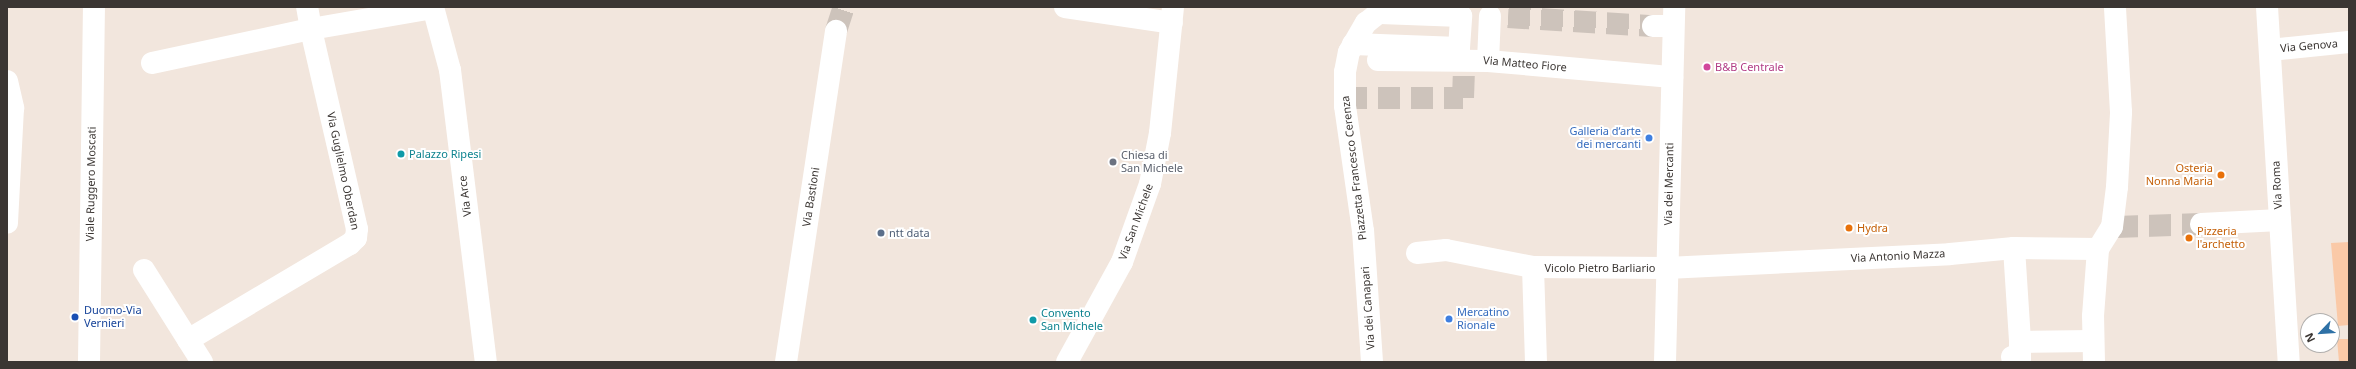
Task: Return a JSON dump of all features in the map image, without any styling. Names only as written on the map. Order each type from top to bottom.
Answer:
[{"type":"street","name":"Viale Ruggero Moscati","points":[[88,362],[94,7]]},
{"type":"street","points":[[307,7],[311,29]]},
{"type":"street","points":[[152,63],[311,29],[433,7]]},
{"type":"street","name":"Via Arce","points":[[433,7],[450,70],[486,362]]},
{"type":"street","points":[[1065,7],[1173,15]]},
{"type":"street","points":[[2014,248],[2016,349],[2093,352],[2093,316],[2098,249],[2114,227],[2117,187],[2121,112],[2114,7]]},
{"type":"street","name":"Via Roma","points":[[2267,7],[2289,362]]},
{"type":"street","points":[[1353,44],[1459,48],[1461,16],[1388,10]]},
{"type":"street","name":"Piazzetta Francesco Cerenza","points":[[1364,255],[1345,106],[1347,60],[1353,44],[1366,23],[1388,10]]},
{"type":"street","name":"Via San Michele","points":[[1067,362],[1122,262],[1150,184],[1160,133],[1173,15]]},
{"type":"street","points":[[1488,61],[1495,16]]},
{"type":"street","name":"Via dei Mercanti","points":[[1665,362],[1672,77],[1666,20]]},
{"type":"street","name":"Via Guglielmo Oberdan","points":[[188,340],[350,244],[356,238],[357,229],[311,29]]},
{"type":"street","name":"Via Bastioni","points":[[786,362],[836,31]]},
{"type":"street","name":"Via Genova","points":[[2270,50],[2349,42]]},
{"type":"street","name":"Via Matteo Fiore","points":[[1378,60],[1488,61],[1672,77]]},
{"type":"street","points":[[7,81],[13,108],[7,223]]},
{"type":"street","points":[[2202,224],[2280,220]]},
{"type":"street","name":"Via Antonio Mazza","points":[[1667,268],[1950,254],[2014,248],[2098,249]]},
{"type":"street","name":"Vicolo Pietro Barliario","points":[[1417,253],[1446,250],[1533,267],[1667,268]]},
{"type":"street","name":"Via dei Canapari","points":[[1364,255],[1372,362]]},
{"type":"street","points":[[1533,267],[1536,362]]},
{"type":"street","points":[[144,270],[202,362]]},
{"type":"shaded area","points":[[2349,242],[2349,325],[2340,326],[2340,313],[2337,313],[2331,243]]},
{"type":"shaded area","points":[[2340,339],[2349,339],[2349,362],[2339,362]]},
{"type":"tunnel","points":[[836,31],[844,7]]},
{"type":"tunnel","points":[[1508,17],[1653,26]]},
{"type":"tunnel","points":[[1345,98],[1463,98],[1464,60]]},
{"type":"tunnel","points":[[2116,227],[2201,224]]},
{"type":"place","name":"B&B Centrale","points":[[1707,67]]},
{"type":"place","name":"Galleria d‘arte dei mercanti","points":[[1649,138]]},
{"type":"place","name":"Palazzo Ripesi","points":[[401,154]]},
{"type":"place","name":"Chiesa di San Michele","points":[[1113,162]]},
{"type":"place","name":"Osteria Nonna Maria","points":[[2221,175]]},
{"type":"place","name":"Hydra","points":[[1849,228]]},
{"type":"place","name":"ntt data","points":[[881,233]]},
{"type":"place","name":"Pizzeria l'archetto","points":[[2189,238]]},
{"type":"place","name":"Duomo-Via Vernieri","points":[[75,317]]},
{"type":"place","name":"Mercatino Rionale","points":[[1449,319]]},
{"type":"place","name":"Convento San Michele","points":[[1033,320]]}]
